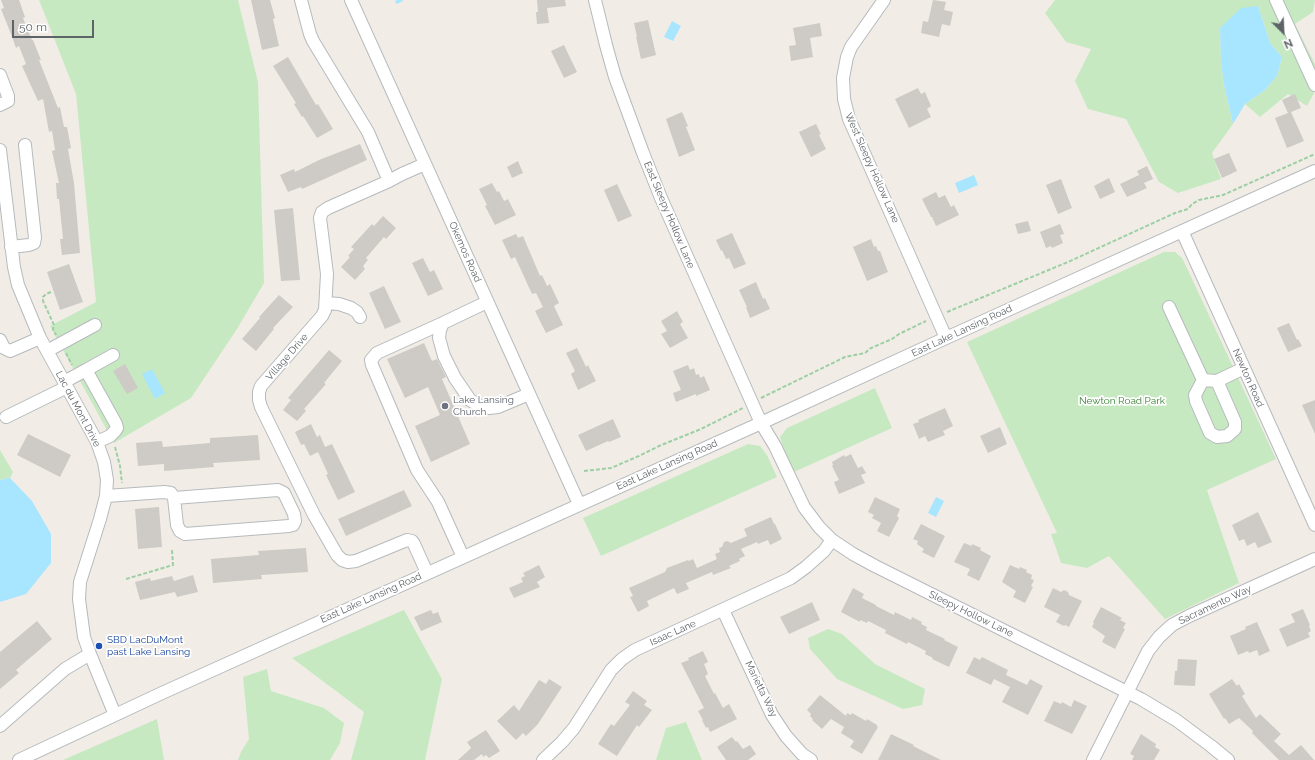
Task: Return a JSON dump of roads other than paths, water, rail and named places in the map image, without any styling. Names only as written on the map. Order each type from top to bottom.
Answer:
[{"type":"street","points":[[301,0],[313,41],[368,132],[389,181]]},
{"type":"street","name":"Okemos Road","points":[[351,0],[579,504]]},
{"type":"street","name":"East Sleepy Hollow Lane","points":[[595,0],[615,76],[643,153],[761,423]]},
{"type":"street","name":"West Sleepy Hollow Lane","points":[[884,0],[851,47],[844,68],[844,99],[850,119],[946,338]]},
{"type":"street","points":[[1276,0],[1315,84]]},
{"type":"street","points":[[0,75],[8,96],[8,101],[0,105]]},
{"type":"street","points":[[11,247],[29,246],[34,243],[35,238],[25,145]]},
{"type":"street","name":"Lac du Mont Drive","points":[[0,150],[3,199],[18,285],[40,338],[97,442],[104,462],[107,480],[106,496],[80,582],[79,599],[84,637],[116,715]]},
{"type":"street","name":"Village Drive","points":[[425,164],[322,212],[320,218],[327,274],[325,288],[325,310],[322,316],[261,386],[259,400],[261,407],[314,515],[337,555],[342,560],[348,562],[356,561],[407,540],[412,541],[414,544],[427,573]]},
{"type":"street","name":"East Lake Lansing Road","points":[[19,760],[427,573],[1315,171]]},
{"type":"street","name":"Newton Road","points":[[1182,230],[1315,525]]},
{"type":"street","points":[[463,557],[438,502],[417,470],[371,360],[377,354],[487,302]]},
{"type":"street","points":[[326,303],[340,304],[351,308],[357,312],[360,317]]},
{"type":"street","points":[[1169,306],[1203,380]]},
{"type":"street","points":[[443,323],[439,338],[444,356],[455,378],[470,400],[480,406],[489,408],[498,407],[529,394]]},
{"type":"street","points":[[47,351],[95,325]]},
{"type":"street","points":[[0,340],[4,348],[10,351],[40,338]]},
{"type":"street","points":[[6,418],[113,355]]},
{"type":"street","points":[[1203,380],[1217,382],[1244,368]]},
{"type":"street","points":[[86,370],[117,428],[110,436],[97,442]]},
{"type":"street","points":[[1203,380],[1195,395],[1196,400],[1210,433],[1217,438],[1227,436],[1235,429],[1235,422],[1217,382]]},
{"type":"street","name":"Sleepy Hollow Lane","points":[[761,423],[775,446],[804,507],[819,527],[832,540],[875,566],[1126,692],[1176,720],[1228,760]]},
{"type":"street","points":[[106,496],[164,492],[171,494],[174,498],[177,525],[180,532],[185,534],[289,526],[293,525],[295,521],[294,514],[284,493],[278,490],[174,498]]},
{"type":"street","name":"Isaac Lane","points":[[543,760],[574,728],[612,670],[622,659],[635,650],[791,578],[824,552],[832,540]]},
{"type":"street","name":"Sacramento Way","points":[[1093,760],[1148,651],[1159,637],[1172,625],[1315,559]]},
{"type":"street","name":"Marietta Way","points":[[723,610],[772,715],[786,736],[802,754],[811,760]]},
{"type":"street","points":[[0,726],[65,669],[90,654]]},
{"type":"water","points":[[1258,6],[1270,43],[1282,57],[1277,76],[1265,90],[1245,104],[1233,124],[1224,85],[1221,62],[1220,28],[1241,8]]},
{"type":"water","points":[[672,21],[681,26],[673,41],[664,37]]},
{"type":"water","points":[[974,175],[978,185],[959,193],[955,183]]},
{"type":"water","points":[[152,369],[165,393],[155,399],[142,374]]},
{"type":"water","points":[[10,478],[32,501],[51,534],[51,563],[26,594],[0,602],[0,480]]},
{"type":"water","points":[[936,497],[944,501],[936,517],[928,513]]},
{"type":"waterway","points":[[397,2],[401,0]]},
{"type":"place","name":"Lake Lansing Church","points":[[445,406]]},
{"type":"place","name":"SBD LacDuMont past Lake Lansing","points":[[99,646]]},
{"type":"park label","name":"Newton Road Park","points":[[1122,401]]}]
